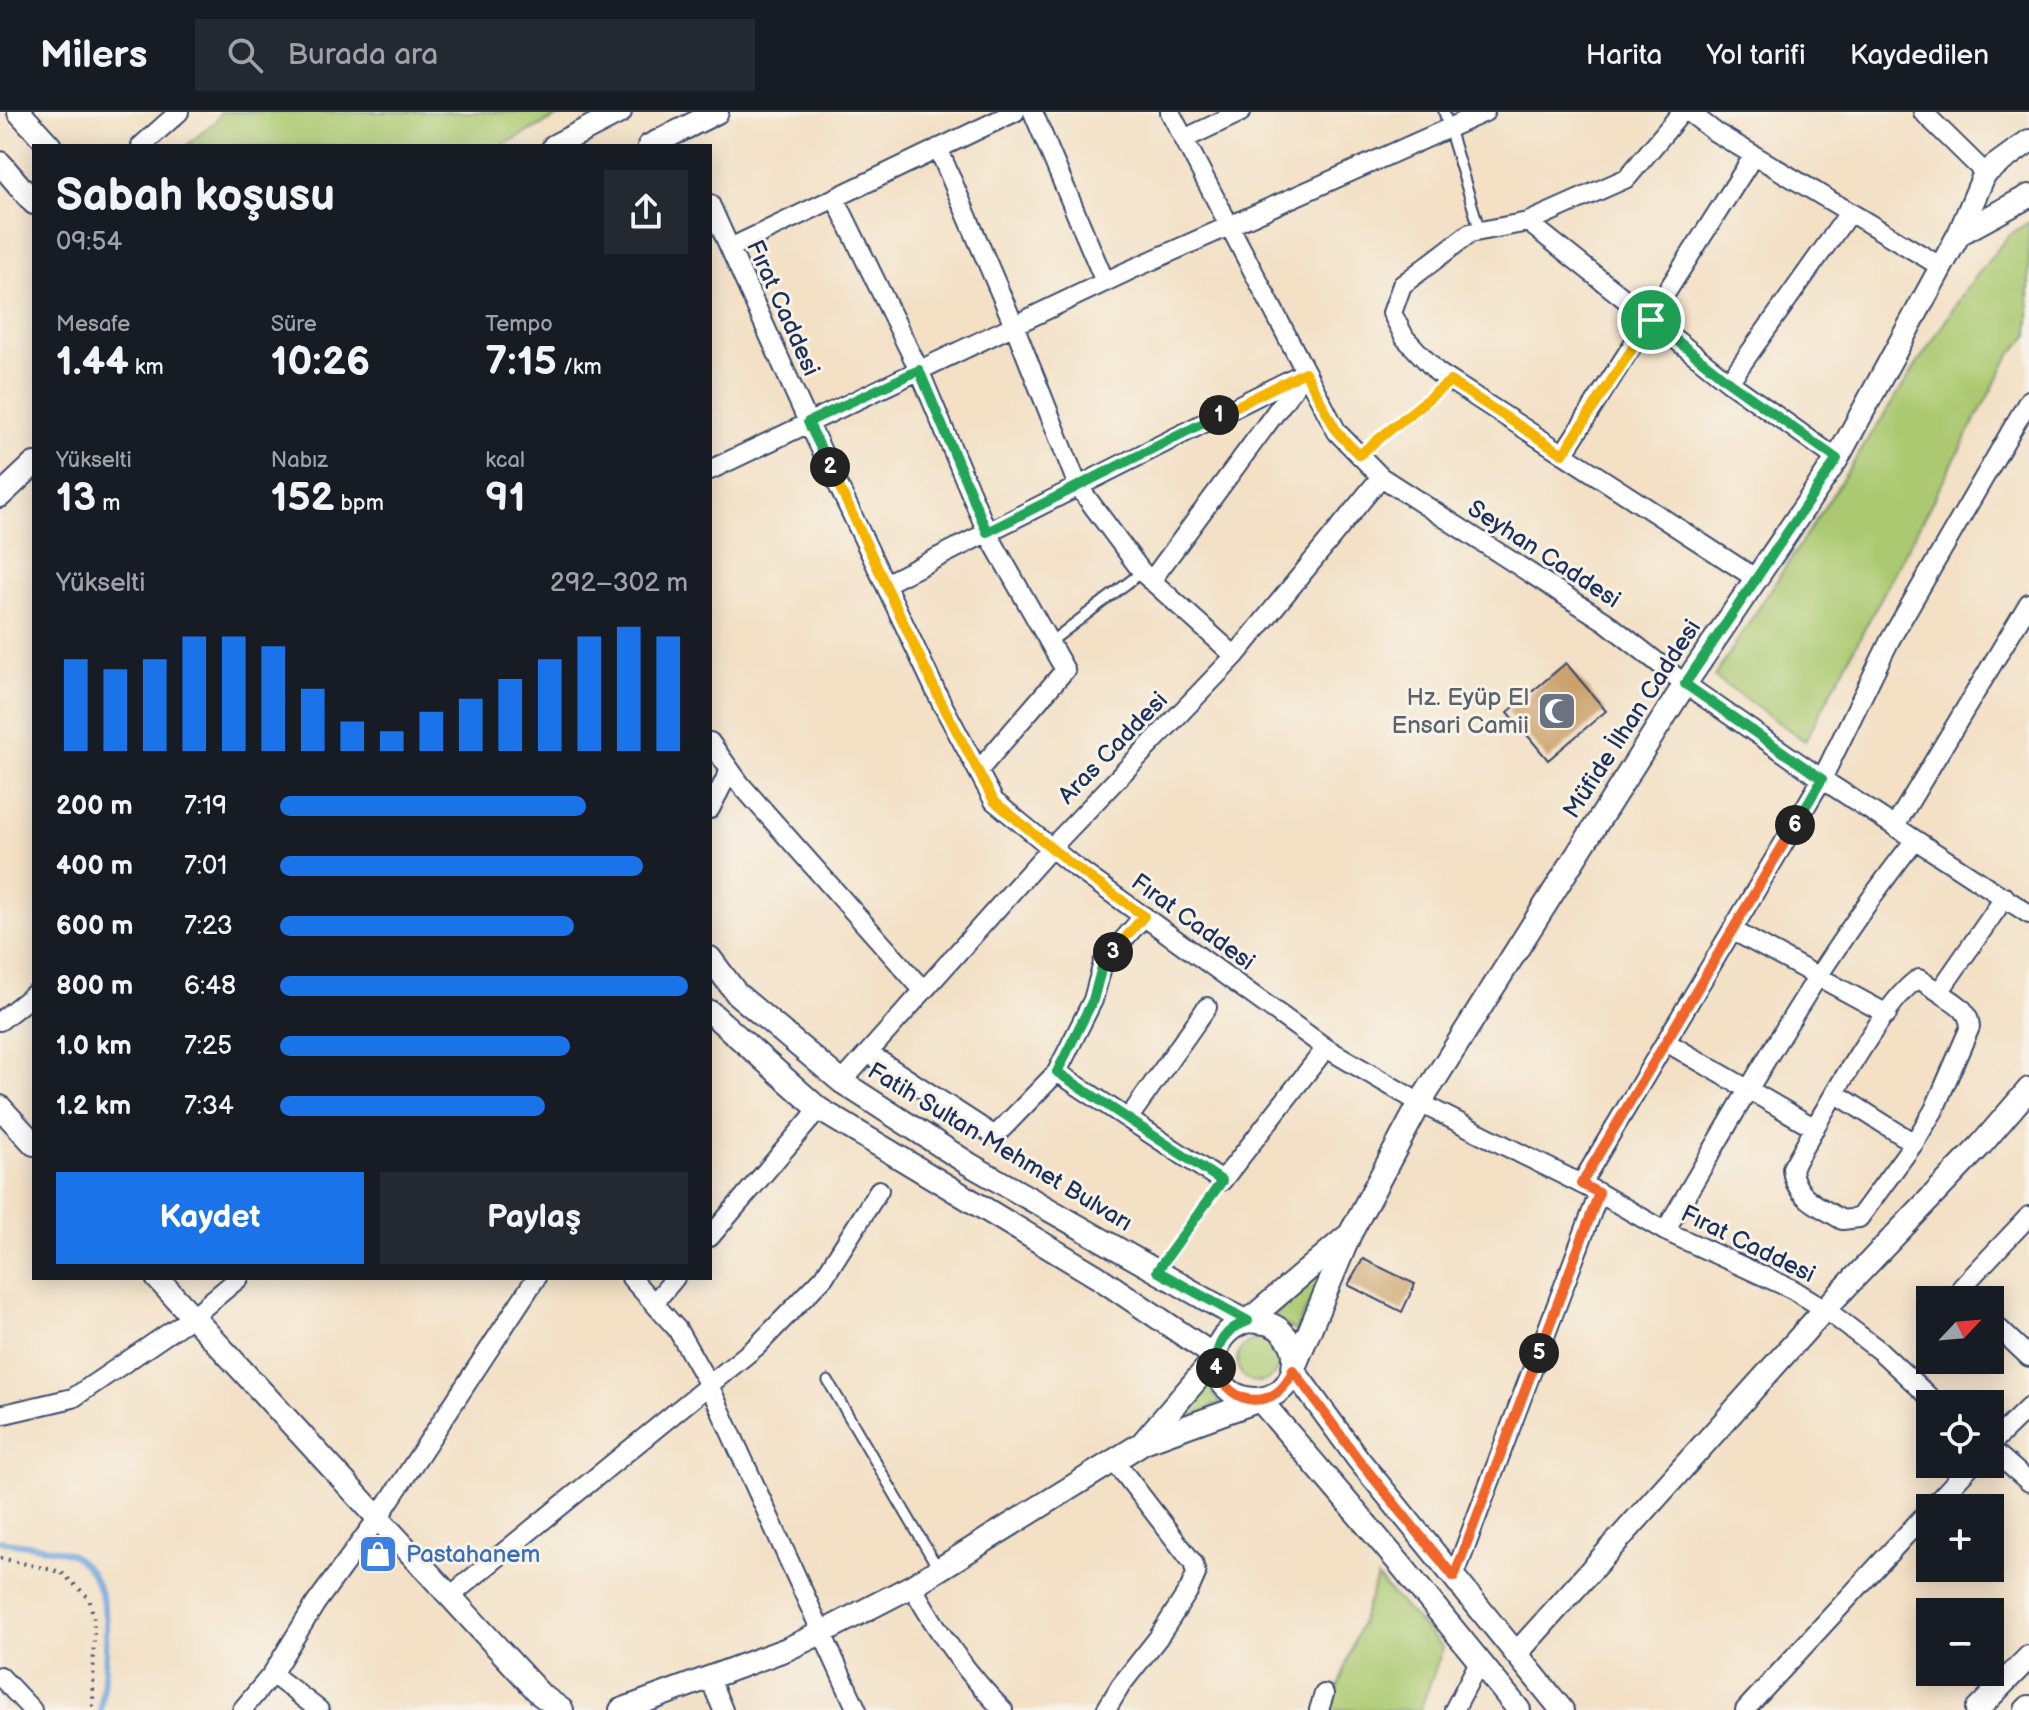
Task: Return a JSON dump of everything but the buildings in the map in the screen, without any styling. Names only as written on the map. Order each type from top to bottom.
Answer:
[{"type":"street","points":[[19,112],[48,144]]},
{"type":"street","points":[[143,144],[179,112]]},
{"type":"street","points":[[558,144],[620,112]]},
{"type":"street","points":[[658,144],[680,139],[717,112]]},
{"type":"street","points":[[730,248],[1015,112]]},
{"type":"street","points":[[1033,112],[1105,282]]},
{"type":"street","name":"Seyhan Caddesi","points":[[1170,112],[1337,432],[1381,477],[1606,622],[1685,684],[1822,779],[2029,914]]},
{"type":"street","points":[[1184,139],[1241,112]]},
{"type":"street","points":[[712,469],[1229,226],[1446,120],[1485,112]]},
{"type":"street","points":[[1682,112],[1627,178],[1528,222],[1470,233],[1402,285],[1392,313],[1405,338],[1437,372],[1755,578]]},
{"type":"street","points":[[1689,112],[1703,124],[1940,266]]},
{"type":"street","points":[[1923,112],[1985,173],[2029,141]]},
{"type":"street","points":[[938,148],[1014,325],[1078,486],[1146,577],[1235,656]]},
{"type":"street","points":[[1563,454],[1754,155]]},
{"type":"street","points":[[0,163],[32,201]]},
{"type":"street","name":"Müfide İlhan Caddesi","points":[[1293,1370],[1350,1234],[1420,1103],[1685,684],[1837,459],[1959,234],[1985,173]]},
{"type":"street","points":[[1959,234],[2029,196]]},
{"type":"street","points":[[835,198],[919,370],[987,532],[1065,670],[978,771]]},
{"type":"street","name":"Fırat Caddesi","points":[[712,208],[808,422],[940,700],[994,801],[1051,848],[1326,1048],[1420,1103],[1599,1193],[1665,1231],[1792,1289],[1825,1309],[1880,1351],[1922,1390]]},
{"type":"street","points":[[1729,382],[1849,213]]},
{"type":"street","points":[[1528,222],[1729,382],[1837,459]]},
{"type":"street","points":[[885,584],[1305,372]]},
{"type":"street","points":[[1146,577],[1305,372]]},
{"type":"street","points":[[1581,1184],[1822,779],[1890,640],[2029,400]]},
{"type":"street","points":[[0,496],[32,466]]},
{"type":"street","name":"Aras Caddesi","points":[[842,1082],[1051,848],[1235,656],[1381,477]]},
{"type":"street","points":[[1895,826],[2029,603]]},
{"type":"street","points":[[712,745],[730,770],[923,990]]},
{"type":"street","points":[[712,805],[730,770]]},
{"type":"street","points":[[1665,1231],[1749,1089],[1870,896],[1915,840]]},
{"type":"street","points":[[1939,992],[2005,897]]},
{"type":"street","points":[[868,1053],[995,1136],[1057,1072],[1093,1000],[1103,963],[1144,916]]},
{"type":"street","points":[[1732,930],[1887,1014]]},
{"type":"street","name":"Fatih Sultan Mehmet Bulvarı","points":[[712,961],[737,994],[842,1082],[969,1164],[1248,1321]]},
{"type":"street","points":[[1919,979],[1939,992],[1964,1009],[1970,1018],[1970,1027],[1934,1110],[1914,1143],[1859,1218],[1842,1220],[1797,1191],[1792,1168],[1835,1093],[1911,982],[1919,979]]},
{"type":"street","points":[[0,1021],[32,996]]},
{"type":"street","points":[[1128,1119],[1207,1007]]},
{"type":"street","points":[[712,1014],[819,1109],[1098,1277],[1216,1357],[1220,1379],[1228,1389],[1248,1399],[1260,1400],[1519,1710]]},
{"type":"street","points":[[1666,1042],[1815,1128]]},
{"type":"street","points":[[1057,1072],[1222,1181],[1326,1048]]},
{"type":"street","points":[[1516,1654],[1825,1309],[1980,1146],[2029,1089]]},
{"type":"street","points":[[1835,1093],[1914,1143]]},
{"type":"street","points":[[0,1107],[32,1142]]},
{"type":"street","points":[[712,1235],[819,1109]]},
{"type":"street","points":[[450,1596],[757,1346],[824,1277],[879,1190]]},
{"type":"street","points":[[1454,1577],[1599,1193]]},
{"type":"street","points":[[1963,1286],[2022,1237],[2029,1216]]},
{"type":"street","points":[[1144,1442],[1216,1357],[1222,1338],[1229,1330],[1248,1321],[1350,1234]]},
{"type":"street","points":[[159,1280],[541,1695],[562,1710]]},
{"type":"street","points":[[0,1415],[73,1398],[192,1317],[237,1280]]},
{"type":"street","points":[[242,1710],[272,1674],[316,1603],[378,1518],[535,1280]]},
{"type":"street","points":[[633,1280],[677,1329],[709,1385],[857,1710]]},
{"type":"street","points":[[654,1303],[673,1280]]},
{"type":"street","points":[[621,1710],[821,1633],[912,1586],[1144,1442],[1281,1390],[1293,1370],[1295,1357],[1291,1344],[1284,1333],[1273,1325],[1248,1321]]},
{"type":"street","points":[[2004,1333],[2029,1357]]},
{"type":"street","points":[[1293,1370],[1358,1459],[1562,1710]]},
{"type":"street","points":[[2004,1432],[2029,1407]]},
{"type":"street","points":[[1106,1710],[1121,1685],[1158,1638],[1196,1574],[1193,1563],[1113,1459]]},
{"type":"street","points":[[2004,1459],[2029,1482]]},
{"type":"street","points":[[1945,1494],[1959,1478]]},
{"type":"street","points":[[1745,1710],[1916,1525]]},
{"type":"street","points":[[912,1586],[931,1621],[976,1681],[1003,1710]]},
{"type":"street","points":[[1977,1710],[2029,1657]]},
{"type":"street","points":[[1454,1710],[1479,1662]]},
{"type":"street","points":[[272,1674],[319,1710]]},
{"type":"street","points":[[0,1676],[32,1710]]},
{"type":"street","points":[[709,1677],[723,1710]]},
{"type":"lane","points":[[1446,120],[1480,231]]},
{"type":"lane","points":[[1359,455],[1450,381]]},
{"type":"lane","points":[[1049,643],[1146,577]]},
{"type":"lane","points":[[1157,1271],[1222,1181]]},
{"type":"lane","points":[[828,1381],[939,1569]]},
{"type":"path","points":[[0,1558],[61,1572],[89,1598],[94,1619],[93,1710]]},
{"type":"green space","points":[[220,112],[566,112],[505,144],[188,144],[216,121]]},
{"type":"green space","points":[[2029,222],[2029,335],[2010,355],[1805,741],[1714,677],[1966,289],[2009,235]]},
{"type":"green space","points":[[1332,1259],[1295,1331],[1274,1317]]},
{"type":"green space","points":[[1258,1340],[1273,1346],[1279,1361],[1273,1376],[1258,1382],[1243,1376],[1237,1361],[1243,1346]]},
{"type":"green space","points":[[1205,1380],[1220,1403],[1161,1431]]},
{"type":"green space","points":[[1377,1578],[1443,1648],[1420,1710],[1330,1710]]},
{"type":"waterway","points":[[0,1541],[72,1555],[87,1568],[98,1585],[106,1626],[101,1710]]},
{"type":"place","name":"Hz. Eyüp El Ensari Camii","points":[[1557,711]]},
{"type":"place","name":"Pastahanem","points":[[378,1554]]},
{"type":"route","points":[[1651,320],[1729,382],[1837,459],[1685,684],[1822,779],[1581,1184],[1599,1193],[1454,1577],[1358,1459],[1293,1370],[1287,1385],[1268,1398],[1248,1399],[1228,1389],[1216,1368],[1218,1347],[1229,1330],[1248,1321],[1157,1271],[1222,1181],[1057,1072],[1093,1000],[1103,963],[1144,916],[1071,864],[994,801],[940,700],[808,422],[919,370],[987,532],[1305,372],[1337,432],[1359,455],[1450,381],[1563,454],[1651,320]]}]
